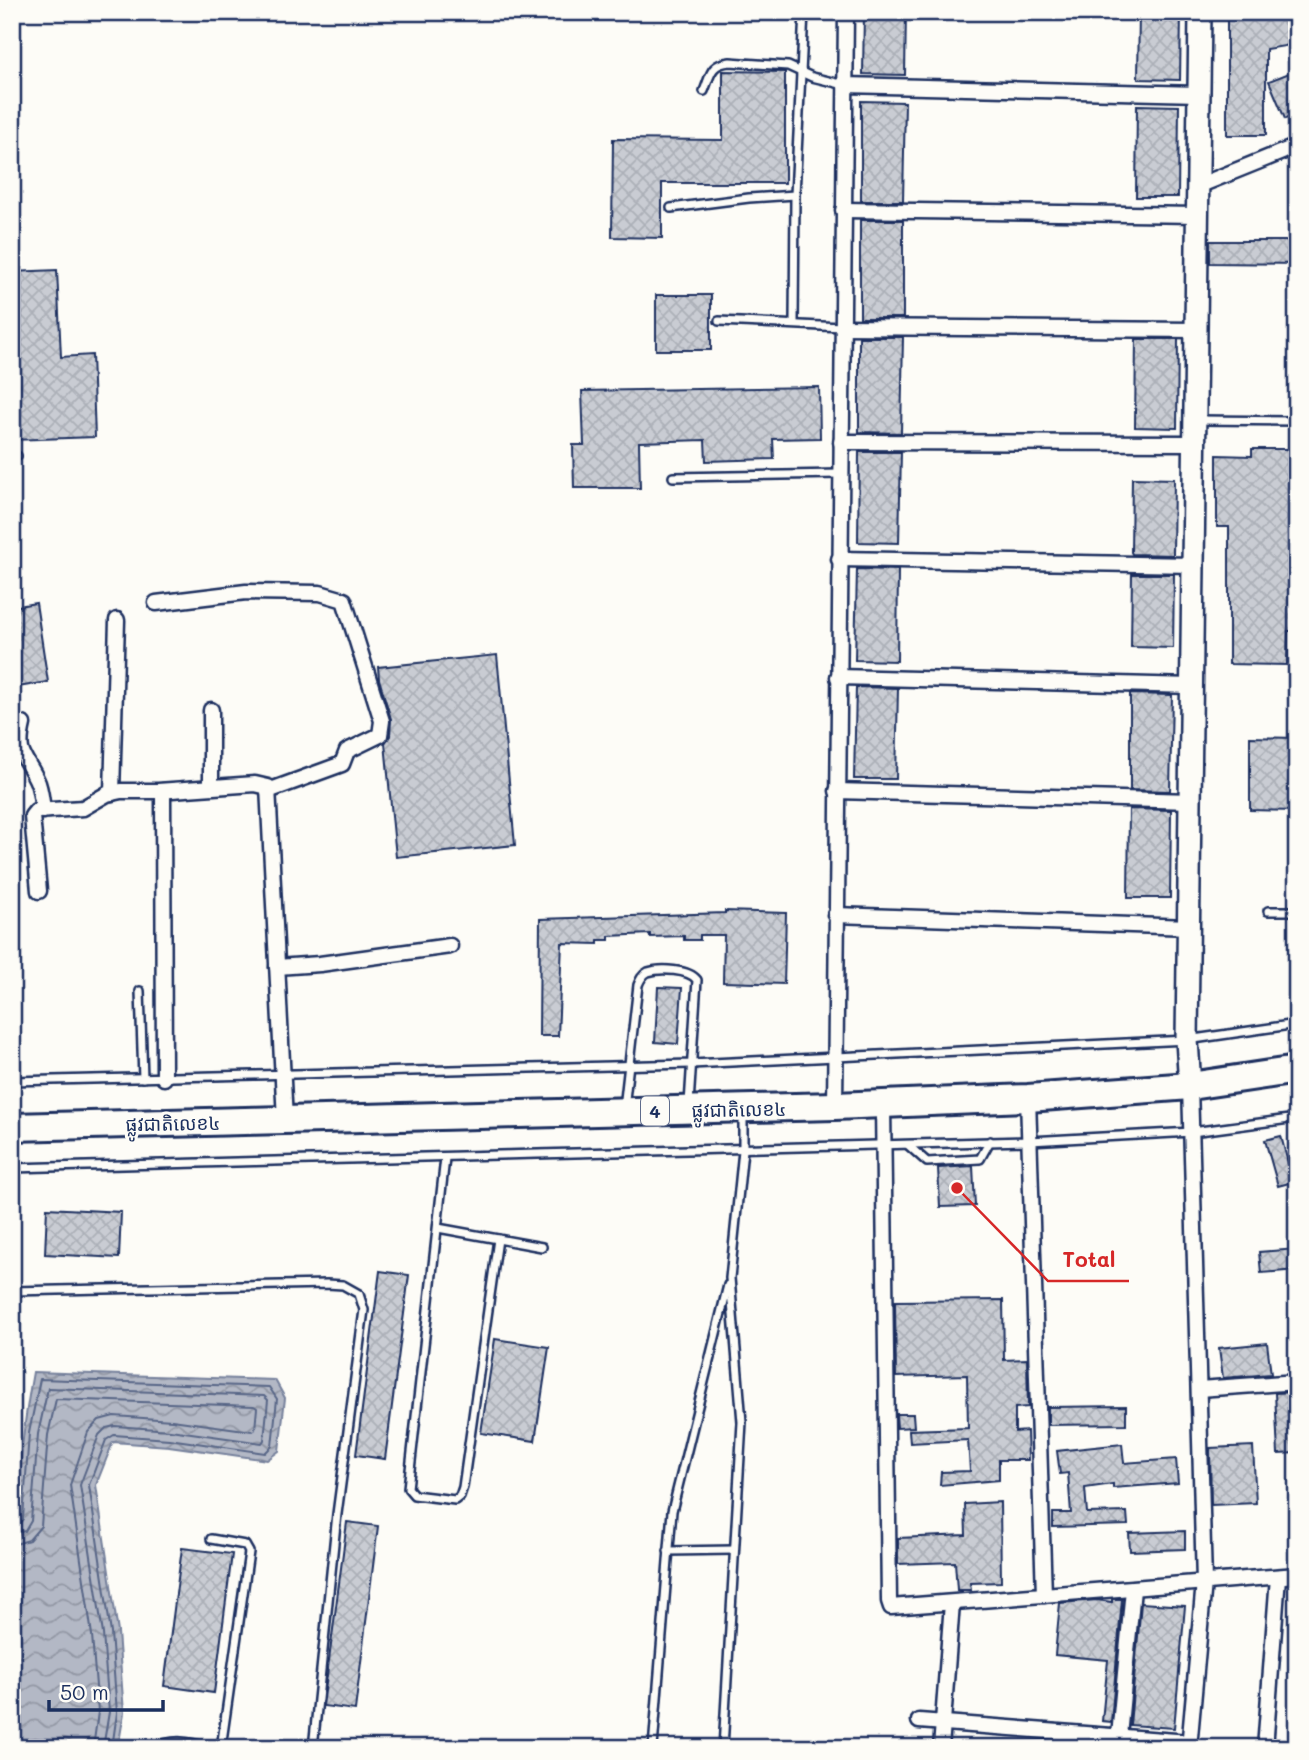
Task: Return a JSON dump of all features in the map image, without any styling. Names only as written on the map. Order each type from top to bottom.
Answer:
[{"type":"highway","name":"ផ្លូវជាតិលេខ៤","points":[[12,1127],[883,1105],[1190,1086],[1297,1070]]},
{"type":"street","points":[[835,1106],[839,474],[846,12]]},
{"type":"street","points":[[919,1721],[1119,1736],[1189,1745],[1204,1582],[1192,1132],[1187,1040],[1200,12]]},
{"type":"street","points":[[845,85],[1199,94]]},
{"type":"street","points":[[1198,186],[1297,146]]},
{"type":"street","points":[[843,210],[1198,215]]},
{"type":"street","points":[[842,327],[1197,330]]},
{"type":"street","points":[[841,442],[1195,443]]},
{"type":"street","points":[[839,558],[1194,565]]},
{"type":"street","points":[[156,603],[246,592],[320,593],[344,600],[382,721],[380,735],[347,751],[342,764],[268,791]]},
{"type":"street","points":[[112,793],[117,620]]},
{"type":"street","points":[[838,677],[1193,686]]},
{"type":"street","points":[[211,710],[211,786]]},
{"type":"street","points":[[23,724],[19,741],[23,760],[37,780],[43,811]]},
{"type":"street","points":[[38,891],[32,816],[36,811],[83,808],[112,793],[211,786],[264,784],[268,787],[285,1120]]},
{"type":"street","points":[[163,791],[164,1078]]},
{"type":"street","points":[[837,791],[1191,801]]},
{"type":"street","points":[[835,915],[1190,927]]},
{"type":"street","points":[[277,967],[320,964],[450,946]]},
{"type":"street","points":[[1028,1098],[1044,1595]]},
{"type":"street","points":[[883,1105],[891,1607],[1297,1575]]},
{"type":"street","points":[[1199,1389],[1297,1382]]},
{"type":"street","points":[[1265,1748],[1278,1577]]},
{"type":"street","points":[[1119,1736],[1133,1589]]},
{"type":"street","points":[[941,1748],[952,1603]]},
{"type":"lane","points":[[794,324],[795,195],[804,12]]},
{"type":"lane","points":[[704,91],[713,68],[721,63],[788,66],[799,72],[845,85]]},
{"type":"lane","points":[[671,208],[795,195]]},
{"type":"lane","points":[[719,321],[842,327]]},
{"type":"lane","points":[[1196,420],[1297,421]]},
{"type":"lane","points":[[673,477],[839,474]]},
{"type":"lane","points":[[1268,911],[1297,911]]},
{"type":"lane","points":[[624,1112],[638,985],[642,976],[650,971],[686,971],[693,974],[697,980],[688,1110]]},
{"type":"lane","points":[[140,991],[143,1078]]},
{"type":"lane","points":[[12,1082],[691,1064],[1187,1040],[1297,1024]]},
{"type":"lane","points":[[653,1748],[671,1511],[730,1278],[743,1150],[743,1109]]},
{"type":"lane","points":[[12,1168],[1030,1142],[1192,1132],[1297,1118]]},
{"type":"lane","points":[[908,1145],[927,1162],[980,1159],[990,1141]]},
{"type":"lane","points":[[446,1158],[408,1488],[414,1495],[455,1500],[460,1496],[463,1487],[498,1239]]},
{"type":"lane","points":[[438,1228],[542,1247]]},
{"type":"lane","points":[[723,1748],[741,1422],[730,1278]]},
{"type":"lane","points":[[12,1291],[327,1283],[343,1285],[359,1294],[364,1310],[337,1514],[313,1748]]},
{"type":"lane","points":[[211,1539],[245,1545],[248,1552],[221,1748]]},
{"type":"lane","points":[[668,1551],[734,1550]]},
{"type":"lane","points":[[155,1748],[167,1741],[189,1742],[213,1748]]},
{"type":"water","points":[[33,1372],[275,1380],[285,1398],[279,1451],[267,1460],[169,1446],[113,1442],[96,1485],[118,1632],[124,1713],[118,1748],[12,1748],[16,1512],[25,1419]]},
{"type":"building","points":[[864,12],[906,12],[905,75],[863,74]]},
{"type":"building","points":[[1139,12],[1181,12],[1180,80],[1138,79]]},
{"type":"building","points":[[1271,12],[1297,12],[1297,44],[1266,49],[1266,135],[1227,135],[1227,15],[1271,15]]},
{"type":"building","points":[[1297,70],[1297,115],[1285,119],[1269,81]]},
{"type":"building","points":[[723,71],[785,72],[785,183],[662,183],[662,238],[612,237],[613,139],[723,140]]},
{"type":"building","points":[[861,101],[905,102],[903,201],[861,201]]},
{"type":"building","points":[[1137,105],[1179,106],[1178,197],[1136,197]]},
{"type":"building","points":[[860,220],[903,220],[903,318],[860,318]]},
{"type":"building","points":[[1210,241],[1297,241],[1297,264],[1210,263]]},
{"type":"building","points":[[57,270],[61,357],[92,355],[95,437],[12,440],[12,272]]},
{"type":"building","points":[[656,295],[711,295],[711,350],[656,350]]},
{"type":"building","points":[[859,337],[903,337],[901,433],[859,432]]},
{"type":"building","points":[[1136,339],[1178,339],[1177,428],[1135,427]]},
{"type":"building","points":[[819,387],[820,438],[773,439],[774,459],[706,461],[705,440],[639,442],[640,488],[574,488],[573,445],[584,445],[582,391]]},
{"type":"building","points":[[1252,449],[1297,449],[1297,631],[1288,631],[1287,665],[1229,664],[1229,527],[1217,527],[1217,455],[1252,456]]},
{"type":"building","points":[[859,452],[901,452],[899,543],[858,542]]},
{"type":"building","points":[[1132,478],[1174,479],[1173,555],[1132,554]]},
{"type":"building","points":[[857,569],[898,570],[897,661],[855,660]]},
{"type":"building","points":[[1132,574],[1174,574],[1173,648],[1131,647]]},
{"type":"building","points":[[36,603],[48,682],[12,688],[12,607]]},
{"type":"building","points":[[497,655],[515,845],[396,857],[385,743],[390,736],[391,719],[378,667]]},
{"type":"building","points":[[856,687],[898,688],[896,779],[854,779]]},
{"type":"building","points":[[1130,694],[1172,695],[1170,791],[1130,790]]},
{"type":"building","points":[[1250,737],[1297,738],[1297,811],[1250,810]]},
{"type":"building","points":[[1129,809],[1171,810],[1170,898],[1128,898]]},
{"type":"building","points":[[725,911],[786,913],[784,984],[723,982],[724,935],[700,935],[700,940],[684,940],[684,936],[650,937],[650,934],[609,936],[609,940],[598,940],[598,944],[562,943],[558,1036],[539,1036],[540,919]]},
{"type":"building","points":[[658,987],[682,988],[678,1044],[655,1042]]},
{"type":"building","points":[[1281,1136],[1293,1182],[1278,1186],[1265,1140]]},
{"type":"building","points":[[973,1166],[975,1206],[940,1207],[938,1168]]},
{"type":"building","points":[[47,1208],[121,1212],[119,1258],[45,1254]]},
{"type":"building","points":[[1297,1249],[1297,1270],[1261,1273],[1259,1252]]},
{"type":"building","points":[[380,1271],[409,1275],[385,1459],[356,1455]]},
{"type":"building","points":[[1003,1300],[1004,1360],[1027,1359],[1028,1407],[1015,1408],[1015,1432],[1027,1431],[1028,1460],[999,1460],[999,1480],[940,1485],[941,1472],[970,1471],[968,1440],[910,1443],[909,1430],[968,1428],[967,1375],[896,1377],[895,1301]]},
{"type":"building","points":[[495,1339],[549,1347],[535,1441],[481,1433]]},
{"type":"building","points":[[1267,1343],[1271,1374],[1223,1378],[1219,1348]]},
{"type":"building","points":[[1297,1392],[1297,1453],[1278,1454],[1275,1393]]},
{"type":"building","points":[[1126,1406],[1126,1424],[1048,1425],[1048,1407]]},
{"type":"building","points":[[896,1414],[913,1414],[914,1427],[897,1428]]},
{"type":"building","points":[[1122,1444],[1124,1463],[1176,1459],[1178,1483],[1113,1488],[1113,1484],[1085,1488],[1087,1513],[1127,1512],[1128,1525],[1053,1527],[1053,1513],[1071,1513],[1068,1473],[1060,1474],[1057,1451]]},
{"type":"building","points":[[1253,1446],[1256,1503],[1211,1505],[1210,1448]]},
{"type":"building","points":[[1000,1502],[1001,1582],[970,1583],[971,1590],[957,1590],[955,1562],[898,1564],[898,1538],[966,1535],[965,1504]]},
{"type":"building","points":[[347,1522],[378,1526],[355,1710],[323,1706]]},
{"type":"building","points":[[1185,1531],[1185,1549],[1130,1551],[1129,1533]]},
{"type":"building","points":[[182,1548],[232,1554],[214,1693],[164,1686]]},
{"type":"building","points":[[1112,1599],[1122,1599],[1111,1722],[1102,1721],[1108,1660],[1055,1655],[1060,1603],[1097,1600],[1112,1602]]},
{"type":"building","points":[[1141,1603],[1185,1606],[1174,1728],[1130,1725]]},
{"type":"place","name":"Total","points":[[957,1188]]}]
